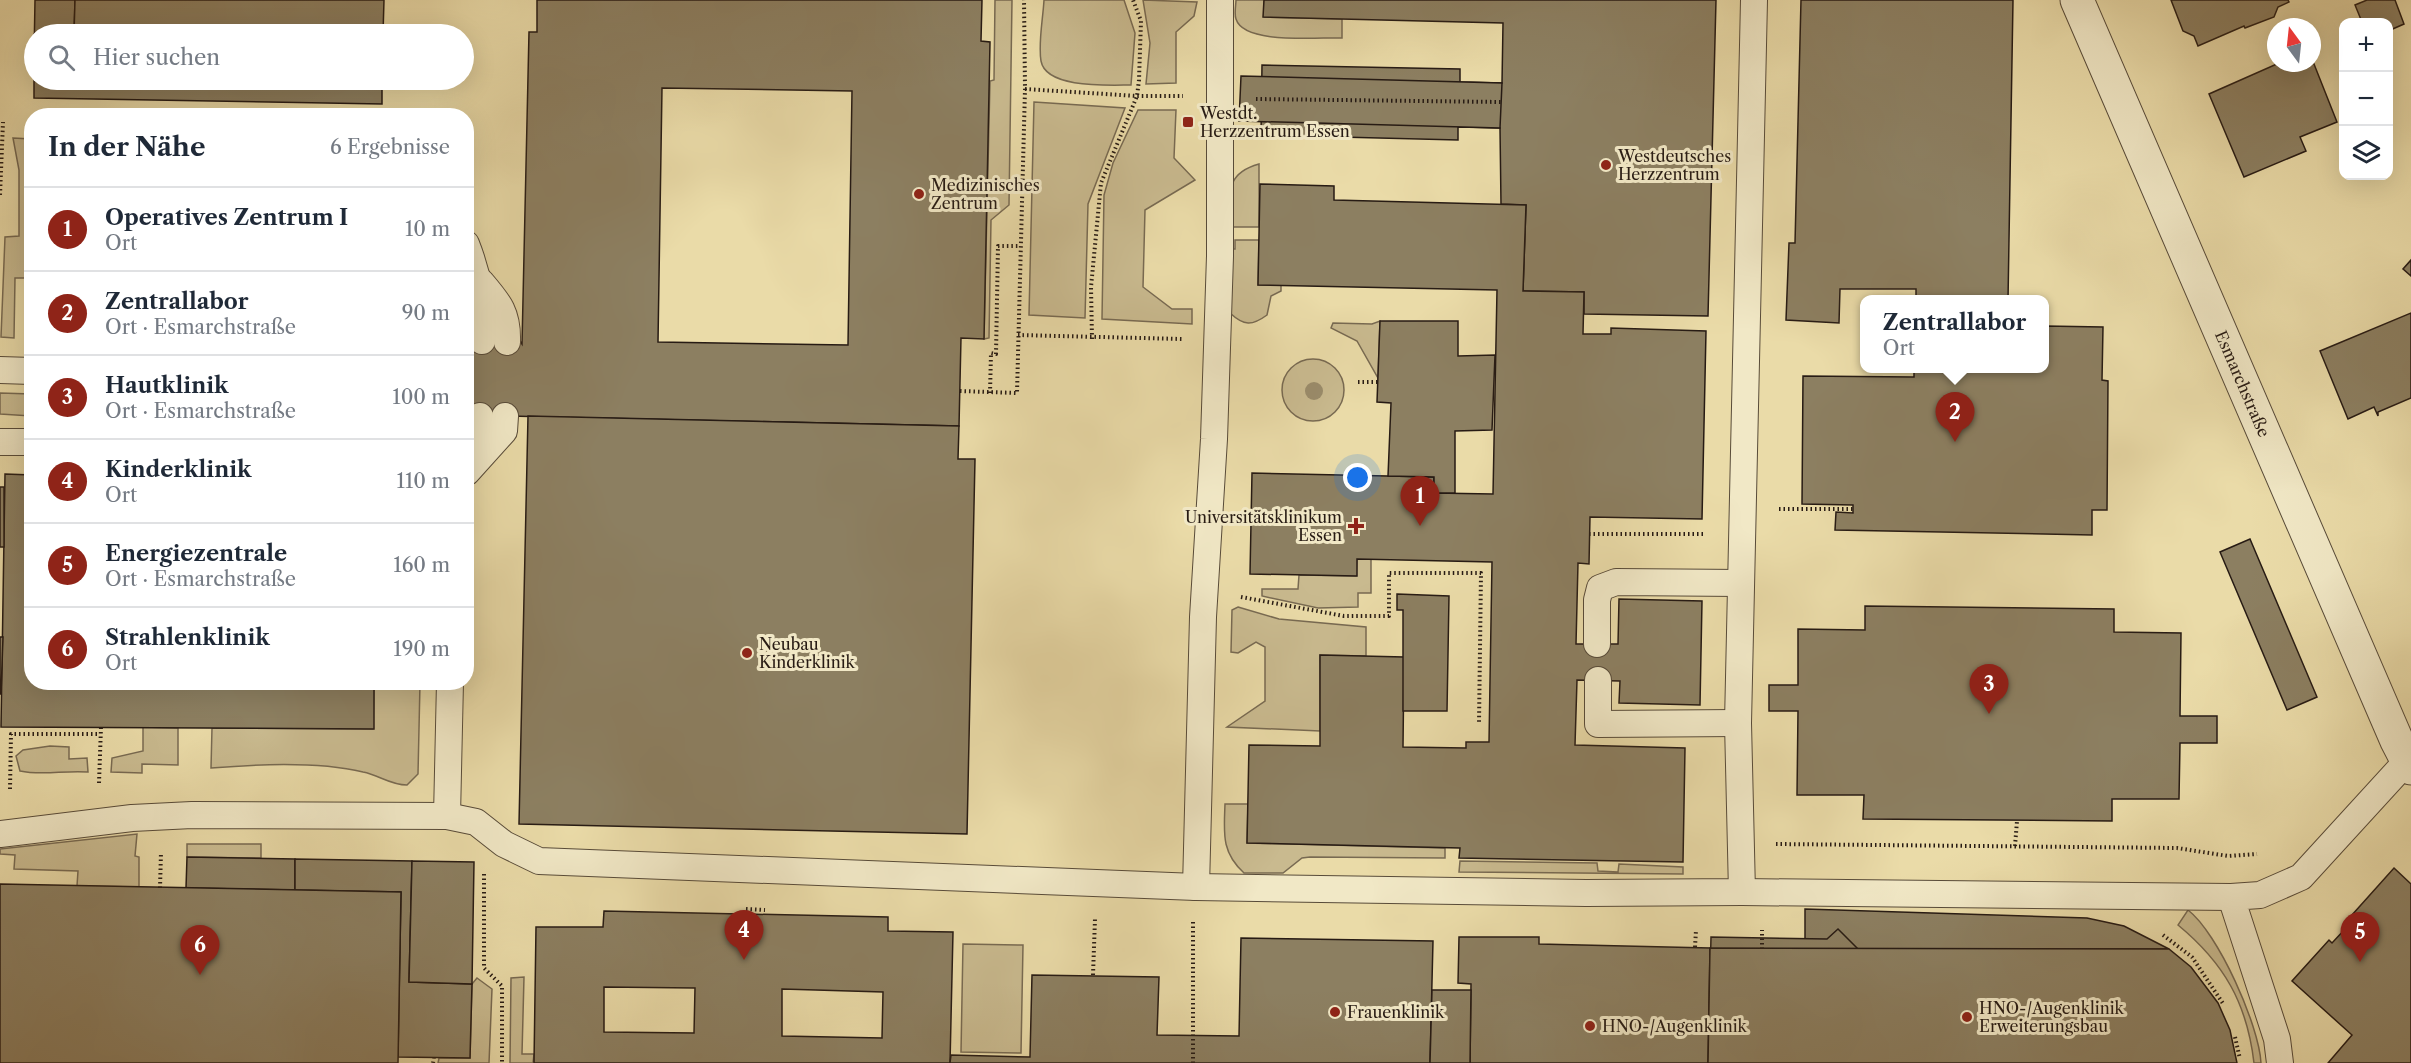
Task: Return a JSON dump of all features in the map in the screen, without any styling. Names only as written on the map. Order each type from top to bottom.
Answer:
[{"type":"street","name":"Esmarchstraße","points":[[2077,0],[2406,749]]},
{"type":"lane","points":[[1196,887],[1205,589],[1214,439],[1220,256],[1220,0]]},
{"type":"lane","points":[[1742,892],[1738,723],[1754,0]]},
{"type":"lane","points":[[474,266],[479,279],[484,312],[495,341]]},
{"type":"lane","points":[[0,370],[24,371]]},
{"type":"lane","points":[[474,464],[504,431],[493,416]]},
{"type":"lane","points":[[0,442],[24,442]]},
{"type":"lane","points":[[1598,644],[1597,600],[1600,588],[1616,582],[1741,583]]},
{"type":"lane","points":[[1598,680],[1598,724],[1738,723]]},
{"type":"lane","points":[[447,816],[450,690]]},
{"type":"lane","points":[[0,834],[132,818],[192,815],[447,816],[476,822],[504,844],[538,861],[1196,887],[1586,893],[1742,892],[2231,897],[2260,895],[2301,877],[2406,749]]},
{"type":"lane","points":[[2231,897],[2277,1039],[2280,1063]]},
{"type":"path","points":[[960,391],[1017,393],[1025,89],[1024,0]]},
{"type":"path","points":[[1092,339],[1091,287],[1101,183],[1137,96],[1141,21],[1133,0]]},
{"type":"path","points":[[1025,89],[1137,96],[1185,96]]},
{"type":"path","points":[[1252,99],[1501,102]]},
{"type":"path","points":[[0,195],[3,122]]},
{"type":"path","points":[[990,393],[991,353],[996,354],[998,246],[1020,246]]},
{"type":"path","points":[[1018,335],[1092,339],[1186,339]]},
{"type":"path","points":[[1358,382],[1378,382]]},
{"type":"path","points":[[1802,509],[1853,509]]},
{"type":"path","points":[[1589,534],[1742,534]]},
{"type":"path","points":[[1205,589],[1344,616],[1389,616],[1389,573],[1481,573],[1479,724]]},
{"type":"path","points":[[99,783],[100,727]]},
{"type":"path","points":[[10,789],[11,734],[100,734]]},
{"type":"path","points":[[2015,846],[2017,821]]},
{"type":"path","points":[[1774,844],[2177,848],[2228,856],[2266,852]]},
{"type":"path","points":[[484,890],[484,968],[502,986],[502,1063]]},
{"type":"path","points":[[1093,975],[1095,914]]},
{"type":"path","points":[[1762,922],[1762,949]]},
{"type":"path","points":[[1193,1063],[1194,1035]]},
{"type":"shaded area","points":[[995,0],[1012,0],[1009,205],[991,220],[989,338],[984,339],[990,81],[994,80]]},
{"type":"shaded area","points":[[1044,0],[1124,0],[1135,33],[1131,85],[1080,84],[1054,77],[1045,70],[1041,61],[1040,47]]},
{"type":"shaded area","points":[[1143,0],[1197,2],[1194,16],[1176,32],[1176,83],[1146,84],[1150,43]]},
{"type":"shaded area","points":[[1236,0],[1264,0],[1264,17],[1342,19],[1342,38],[1283,38],[1253,33],[1242,27],[1236,19]]},
{"type":"shaded area","points":[[1034,102],[1125,108],[1088,204],[1085,318],[1029,315]]},
{"type":"shaded area","points":[[1138,110],[1176,110],[1174,158],[1195,180],[1145,210],[1143,287],[1172,309],[1192,309],[1192,324],[1102,319],[1104,195],[1113,163]]},
{"type":"shaded area","points":[[13,138],[24,139],[24,278],[15,278],[14,338],[1,337],[5,237],[19,236],[19,170]]},
{"type":"shaded area","points":[[1259,164],[1259,227],[1230,227],[1230,196],[1234,180],[1247,168]]},
{"type":"shaded area","points":[[1235,240],[1259,240],[1258,285],[1281,285],[1281,291],[1271,296],[1267,315],[1252,323],[1244,322],[1230,313],[1229,249],[1235,249]]},
{"type":"shaded area","points":[[1380,321],[1378,378],[1357,341],[1331,328],[1333,323],[1372,324]]},
{"type":"shaded area","points":[[1307,359],[1319,359],[1335,368],[1342,378],[1344,390],[1342,402],[1335,412],[1319,421],[1307,421],[1296,416],[1287,407],[1282,396],[1282,384],[1287,373],[1296,364]]},
{"type":"shaded area","points":[[0,393],[24,394],[24,416],[0,414]]},
{"type":"shaded area","points":[[1357,559],[1371,559],[1371,593],[1358,593],[1358,607],[1318,608],[1262,596],[1262,589],[1298,589],[1299,575],[1356,576]]},
{"type":"shaded area","points":[[1238,607],[1279,619],[1366,627],[1366,656],[1320,655],[1320,731],[1227,727],[1265,701],[1265,647],[1256,642],[1238,653],[1231,652],[1232,610]]},
{"type":"shaded area","points":[[374,690],[420,690],[418,774],[407,785],[363,772],[326,766],[268,765],[211,768],[212,728],[373,729]]},
{"type":"shaded area","points":[[143,727],[178,728],[178,765],[142,764],[142,773],[111,772],[112,758],[143,751]]},
{"type":"shaded area","points":[[50,746],[69,747],[69,759],[87,758],[88,772],[20,771],[16,756],[23,750]]},
{"type":"shaded area","points":[[1225,804],[1248,804],[1247,843],[1445,848],[1445,858],[1310,857],[1302,858],[1283,873],[1244,873],[1228,850],[1225,833]]},
{"type":"shaded area","points":[[137,834],[135,856],[139,857],[139,887],[77,886],[78,871],[14,869],[15,855],[0,854],[0,849]]},
{"type":"shaded area","points":[[187,844],[261,844],[261,858],[187,857]]},
{"type":"shaded area","points":[[1460,861],[1597,863],[1598,871],[1618,872],[1619,864],[1683,867],[1683,874],[1459,872]]},
{"type":"shaded area","points":[[2188,910],[2212,938],[2235,981],[2253,1026],[2261,1063],[2254,1063],[2246,1021],[2231,986],[2208,954],[2178,925]]},
{"type":"shaded area","points":[[963,944],[1023,945],[1021,1053],[961,1052]]},
{"type":"shaded area","points":[[524,977],[522,1054],[534,1054],[533,1063],[510,1063],[511,978]]},
{"type":"shaded area","points":[[477,978],[492,989],[489,1063],[438,1063],[439,1058],[470,1058],[472,984]]},
{"type":"building","points":[[35,0],[75,0],[74,24],[34,24]]},
{"type":"building","points":[[75,0],[384,0],[383,24],[74,24]]},
{"type":"building","name":"Medizinisches Zentrum","points":[[537,0],[982,0],[981,41],[990,42],[984,339],[961,338],[959,426],[474,415],[474,341],[520,341],[522,344],[529,32],[537,32]],"holes":[[[662,88],[852,91],[848,345],[658,342]]]},
{"type":"building","name":"Westdeutsches Herzzentrum","points":[[1264,0],[1716,0],[1708,316],[1584,314],[1584,292],[1523,291],[1526,205],[1501,204],[1500,128],[1458,127],[1458,140],[1261,135],[1262,65],[1460,69],[1460,82],[1502,83],[1503,23],[1263,17]]},
{"type":"building","points":[[1801,0],[2013,0],[2008,295],[1916,295],[1916,289],[1840,289],[1839,323],[1786,320],[1789,243],[1795,243]]},
{"type":"building","points":[[2171,0],[2288,0],[2289,2],[2278,7],[2274,17],[2245,28],[2244,26],[2198,46],[2194,36],[2183,31]]},
{"type":"building","points":[[2367,0],[2395,0],[2404,24],[2393,29],[2393,18],[2360,18],[2355,5]]},
{"type":"building","points":[[2267,68],[2267,72],[2317,72],[2337,122],[2300,137],[2306,151],[2244,177],[2209,94]]},
{"type":"building","points":[[1241,76],[1502,83],[1500,128],[1239,121]]},
{"type":"building","points":[[34,90],[382,90],[382,104],[34,98]]},
{"type":"building","points":[[1260,184],[1334,186],[1334,200],[1526,205],[1523,291],[1584,292],[1583,334],[1611,334],[1611,328],[1706,331],[1702,519],[1590,517],[1589,564],[1578,563],[1576,644],[1618,644],[1619,599],[1702,601],[1700,705],[1619,703],[1620,681],[1577,680],[1575,745],[1685,748],[1683,862],[1459,858],[1460,848],[1247,843],[1249,745],[1320,746],[1320,655],[1404,657],[1403,747],[1466,748],[1466,742],[1489,742],[1492,562],[1357,559],[1357,576],[1250,574],[1252,473],[1434,477],[1434,493],[1493,494],[1497,290],[1258,285]]},
{"type":"building","points":[[2411,260],[2411,276],[2403,269]]},
{"type":"building","points":[[2411,313],[2411,398],[2378,412],[2378,416],[2374,407],[2348,419],[2320,351]]},
{"type":"building","points":[[1380,321],[1458,321],[1458,356],[1495,355],[1492,430],[1455,431],[1455,493],[1434,493],[1434,477],[1388,476],[1391,403],[1377,402]]},
{"type":"building","points":[[2049,326],[2103,327],[2102,380],[2108,381],[2107,510],[2092,510],[2092,535],[1835,530],[1836,512],[1853,513],[1853,505],[1802,504],[1803,376],[1914,377],[1914,373],[2049,373]]},
{"type":"building","name":"Neubau Kinderklinik","points":[[528,416],[959,426],[958,459],[975,459],[967,834],[519,824]]},
{"type":"building","points":[[5,474],[24,475],[24,690],[374,690],[374,729],[1,727]]},
{"type":"building","points":[[0,487],[4,487],[4,547],[0,547]]},
{"type":"building","points":[[2250,539],[2317,697],[2287,710],[2220,552]]},
{"type":"building","points":[[1397,594],[1449,596],[1447,711],[1403,711],[1403,610],[1397,610]]},
{"type":"building","points":[[1865,606],[2114,609],[2114,632],[2181,633],[2180,716],[2217,716],[2217,743],[2180,743],[2179,799],[2112,799],[2112,821],[1863,819],[1864,795],[1797,795],[1798,711],[1769,711],[1769,685],[1798,685],[1798,629],[1865,630]]},
{"type":"building","points":[[0,637],[3,637],[1,694],[0,694]]},
{"type":"building","points":[[187,857],[295,859],[295,890],[186,888]]},
{"type":"building","points":[[295,859],[412,861],[409,982],[472,984],[470,1058],[398,1057],[401,892],[295,890]]},
{"type":"building","points":[[412,861],[474,862],[472,984],[409,982]]},
{"type":"building","points":[[2394,868],[2411,884],[2411,1063],[2328,1063],[2352,1035],[2292,981],[2329,940],[2332,943],[2346,928],[2343,925]]},
{"type":"building","points":[[0,884],[401,892],[398,1063],[0,1063]]},
{"type":"building","name":"HNO-/Augenklinik Erweiterungsbau","points":[[1805,909],[2087,918],[2124,926],[2169,949],[1805,949]]},
{"type":"building","points":[[604,911],[888,917],[888,931],[953,932],[950,1063],[534,1063],[536,927],[603,927]],"holes":[[[604,987],[695,988],[694,1033],[604,1032]],[[782,989],[883,992],[882,1038],[782,1036]]]},
{"type":"building","points":[[1838,929],[1878,969],[1856,988],[1877,1009],[1855,1027],[1876,1046],[1857,1063],[1708,1063],[1711,937],[1827,939]]},
{"type":"building","name":"HNO-/Augenklinik","points":[[1459,937],[1539,937],[1539,944],[1710,948],[1708,1063],[1470,1063],[1471,984],[1458,983]]},
{"type":"building","name":"Frauenklinik","points":[[1241,938],[1433,941],[1430,1063],[950,1063],[951,1055],[1030,1057],[1032,975],[1159,977],[1157,1035],[1239,1036]]},
{"type":"building","name":"HNO-/Augenklinik Erweiterungsbau","points":[[1710,948],[2169,949],[2191,967],[2218,1003],[2230,1030],[2237,1063],[1708,1063]]},
{"type":"building","points":[[1432,990],[1471,990],[1470,1063],[1430,1063]]},
{"type":"place","name":"Westdt. Herzzentrum Essen","points":[[1188,122]]},
{"type":"place","name":"Westdeutsches Herzzentrum","points":[[1606,165]]},
{"type":"place","name":"Medizinisches Zentrum","points":[[919,194]]},
{"type":"place","name":"Zentrallabor","points":[[1955,442]]},
{"type":"place","name":"Universitätsklinikum Essen","points":[[1356,526]]},
{"type":"place","name":"Operatives Zentrum I","points":[[1420,526]]},
{"type":"place","name":"Neubau Kinderklinik","points":[[747,653]]},
{"type":"place","name":"Hautklinik","points":[[1989,714]]},
{"type":"place","name":"Kinderklinik","points":[[744,960]]},
{"type":"place","name":"Energiezentrale","points":[[2360,962]]},
{"type":"place","name":"Strahlenklinik","points":[[200,975]]},
{"type":"place","name":"Frauenklinik","points":[[1335,1012]]},
{"type":"place","name":"HNO-/Augenklinik Erweiterungsbau","points":[[1967,1017]]},
{"type":"place","name":"HNO-/Augenklinik","points":[[1590,1026]]}]
